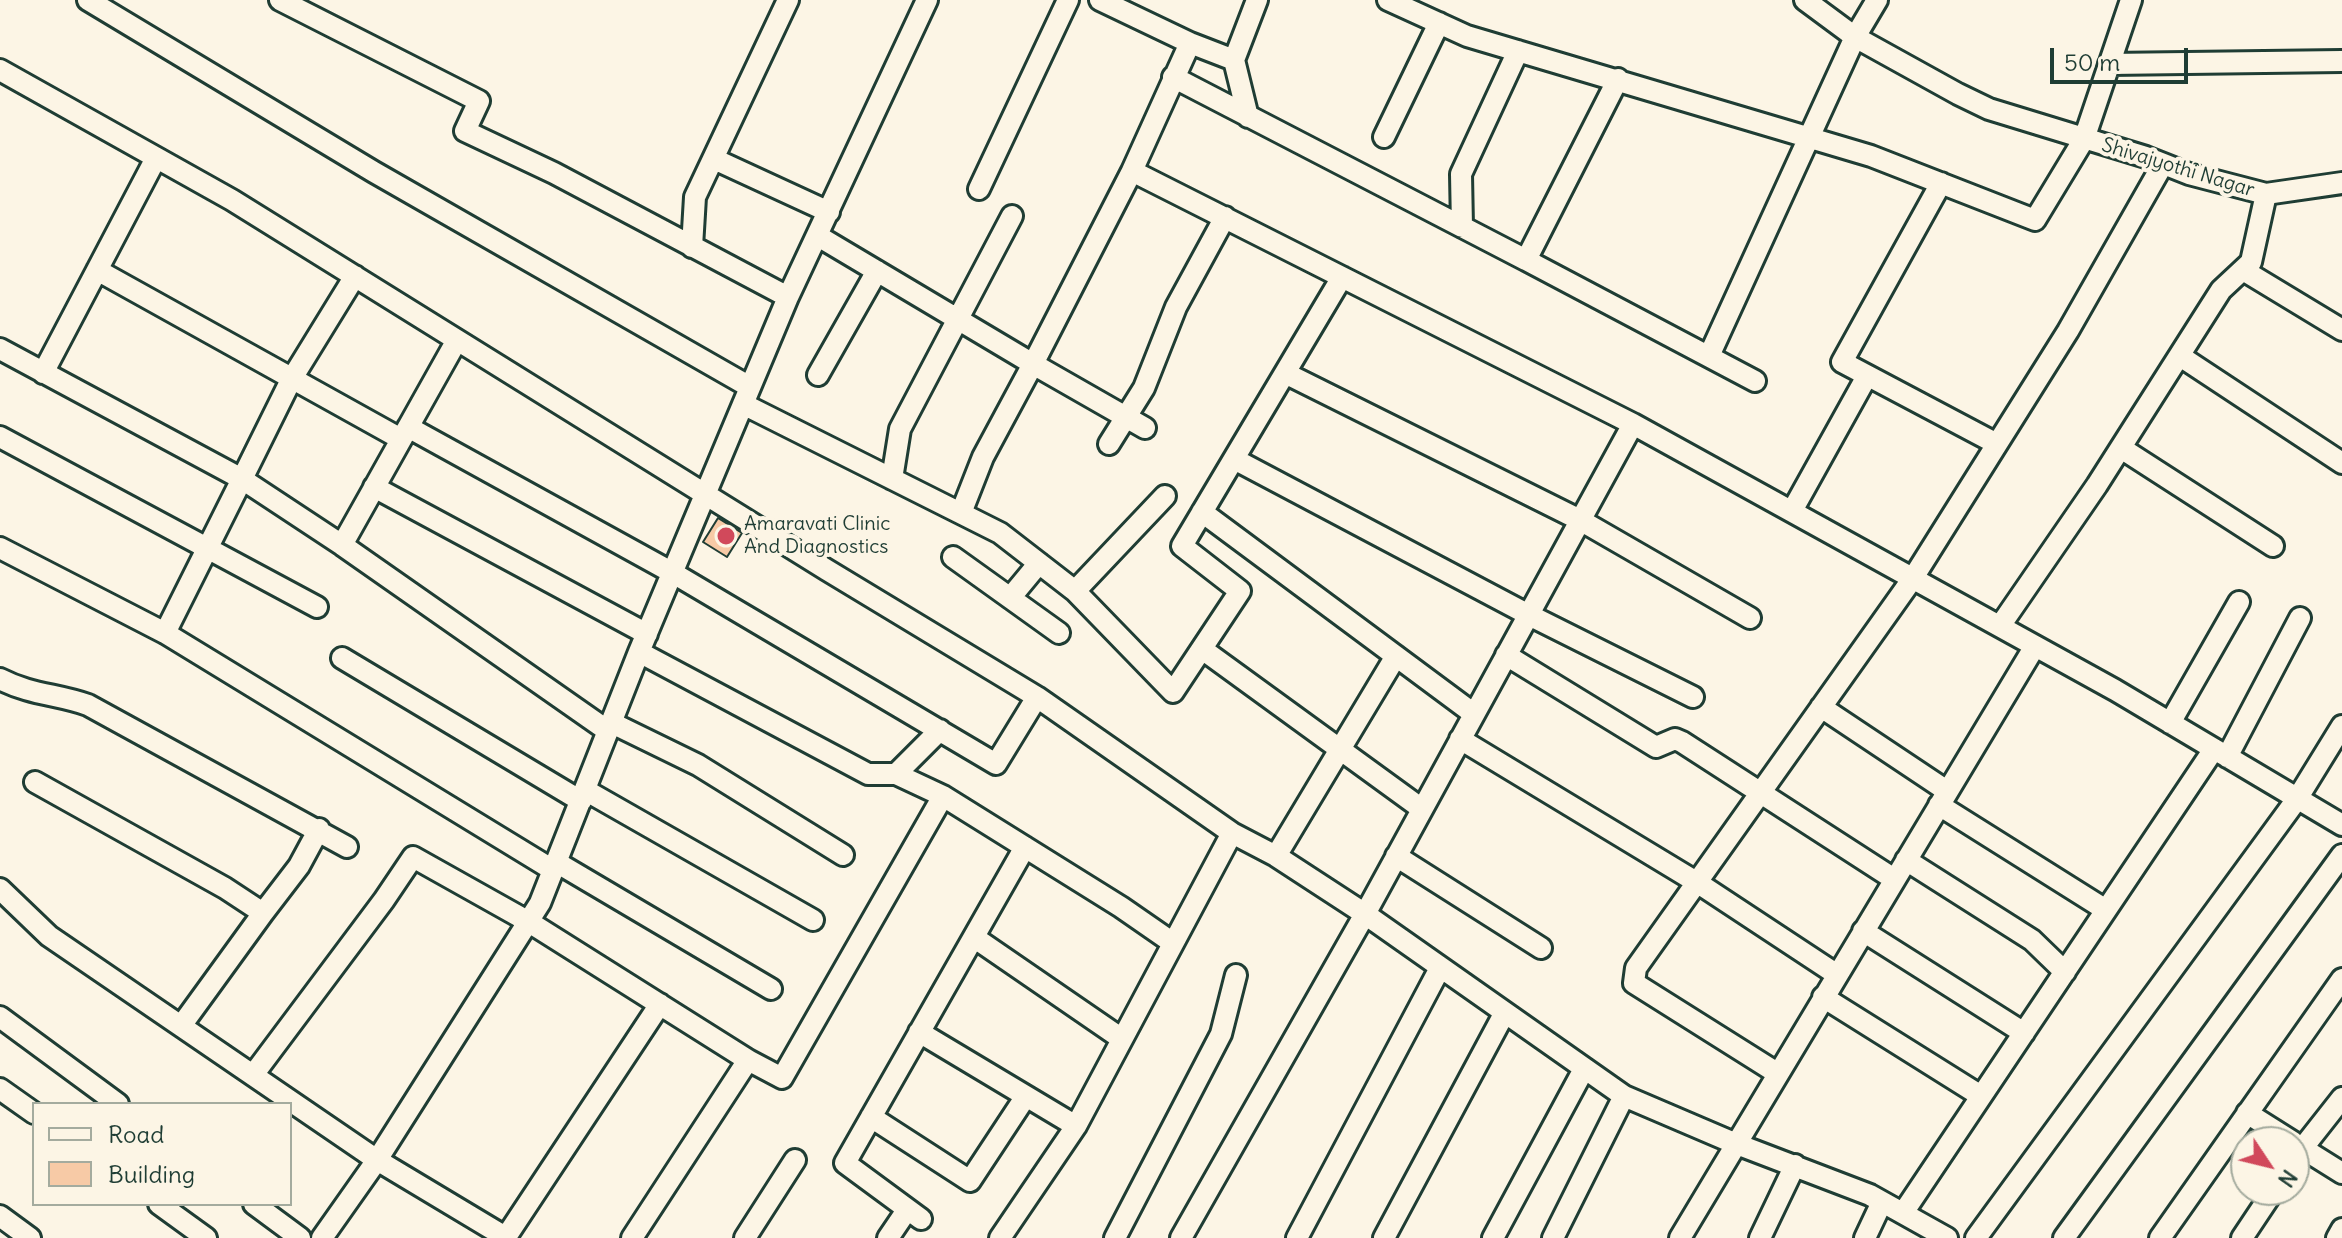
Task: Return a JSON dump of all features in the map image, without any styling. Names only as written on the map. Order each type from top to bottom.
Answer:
[{"type":"street","points":[[88,0],[747,396],[892,479],[1000,533],[1075,591],[1173,692],[1240,591],[1182,546],[1342,277]]},
{"type":"street","points":[[280,0],[479,101],[465,131],[554,173],[788,297]]},
{"type":"street","points":[[692,247],[695,197],[788,0]]},
{"type":"street","points":[[322,1238],[377,1160],[529,922],[555,866],[643,643],[788,297],[927,0]]},
{"type":"street","points":[[979,189],[1068,0]]},
{"type":"street","points":[[1100,0],[1139,8],[1190,43],[1234,60]]},
{"type":"street","points":[[1248,117],[1234,60],[1257,0]]},
{"type":"street","points":[[1388,0],[1467,36],[1871,156],[2035,220],[2084,139],[2109,64],[2123,2]]},
{"type":"street","name":"Shivajyothi Nagar","points":[[1805,0],[1855,37],[1989,109],[2189,174],[2266,194],[2251,262],[2221,290],[2121,448],[2000,626]]},
{"type":"street","points":[[1709,356],[1855,37],[1877,0]]},
{"type":"street","points":[[1384,137],[1439,23]]},
{"type":"street","points":[[961,513],[983,457],[1132,171],[1190,43]]},
{"type":"street","points":[[1462,227],[1461,174],[1518,51]]},
{"type":"street","points":[[2109,64],[2342,61]]},
{"type":"street","points":[[0,70],[232,200],[705,495],[1037,697],[1232,833],[1276,856],[1365,914],[1624,1096],[1882,1202],[1944,1237]]},
{"type":"street","points":[[1173,77],[1755,381]]},
{"type":"street","points":[[1526,260],[1618,79]]},
{"type":"street","points":[[43,373],[156,158]]},
{"type":"street","points":[[714,159],[829,212]]},
{"type":"street","points":[[1777,1073],[1634,983],[1636,968],[1913,578],[2068,331],[2163,164]]},
{"type":"street","points":[[1132,171],[1633,424],[2000,626],[2342,825]]},
{"type":"street","points":[[1941,183],[1842,362],[1997,444]]},
{"type":"street","points":[[2266,194],[2342,183]]},
{"type":"street","points":[[892,479],[900,429],[1012,216]]},
{"type":"street","points":[[1109,444],[1144,388],[1176,307],[1225,217]]},
{"type":"street","points":[[818,236],[1145,428]]},
{"type":"street","points":[[97,270],[291,380],[404,433],[673,573],[996,764],[1037,697]]},
{"type":"street","points":[[2243,270],[2342,330]]},
{"type":"street","points":[[818,375],[877,271]]},
{"type":"street","points":[[165,633],[291,380],[355,276]]},
{"type":"street","points":[[342,545],[457,340]]},
{"type":"street","points":[[0,349],[242,479],[610,727],[698,765],[843,855]]},
{"type":"street","points":[[2180,356],[2342,463]]},
{"type":"street","points":[[1285,373],[1580,520],[1750,618]]},
{"type":"street","points":[[1792,511],[1867,376]]},
{"type":"street","points":[[1181,1238],[1365,914],[1633,424]]},
{"type":"street","points":[[0,437],[317,607]]},
{"type":"street","points":[[2121,448],[2273,546]]},
{"type":"street","points":[[1234,459],[1529,615],[1693,697]]},
{"type":"street","points":[[374,487],[868,774],[896,774],[943,796],[1173,943]]},
{"type":"street","points":[[1075,591],[1165,496]]},
{"type":"street","points":[[1202,512],[1474,714]]},
{"type":"street","points":[[0,548],[165,633],[555,866],[771,989]]},
{"type":"street","points":[[953,557],[1059,633]]},
{"type":"street","points":[[1010,598],[1039,563]]},
{"type":"street","points":[[2170,723],[2239,602]]},
{"type":"street","points":[[1903,1213],[2106,910],[2221,753],[2300,618]]},
{"type":"street","points":[[1680,1238],[1734,1143],[2035,646]]},
{"type":"street","points":[[1202,649],[1422,809]]},
{"type":"street","points":[[1506,655],[1656,747],[1679,740],[1894,879]]},
{"type":"street","points":[[1276,856],[1396,656]]},
{"type":"street","points":[[342,658],[583,795],[813,920]]},
{"type":"street","points":[[0,679],[31,693],[66,697],[88,705],[347,847]]},
{"type":"street","points":[[1821,707],[1943,798],[2106,910]]},
{"type":"street","points":[[1976,1238],[2297,799],[2342,726]]},
{"type":"street","points":[[896,774],[940,730]]},
{"type":"street","points":[[1460,739],[1698,883],[1836,974]]},
{"type":"street","points":[[35,782],[225,888],[263,913]]},
{"type":"street","points":[[253,1075],[413,857],[529,922],[748,1060],[782,1078],[943,796]]},
{"type":"street","points":[[181,1026],[299,866],[319,829]]},
{"type":"street","points":[[1000,1238],[1076,1126],[1232,833]]},
{"type":"street","points":[[888,1238],[914,1215],[845,1163],[1025,847]]},
{"type":"street","points":[[2064,1238],[2342,855]]},
{"type":"street","points":[[1396,856],[1541,948]]},
{"type":"street","points":[[1906,860],[2032,940],[2065,972]]},
{"type":"street","points":[[0,889],[49,936],[377,1160],[506,1238],[660,1004]]},
{"type":"street","points":[[1863,931],[2024,1033]]},
{"type":"street","points":[[975,938],[1122,1039]]},
{"type":"street","points":[[1297,1238],[1440,968]]},
{"type":"street","points":[[1115,1238],[1221,1034],[1236,975]]},
{"type":"street","points":[[2160,1238],[2342,979]]},
{"type":"street","points":[[1823,997],[1981,1096]]},
{"type":"street","points":[[1384,1238],[1504,1014]]},
{"type":"street","points":[[0,1017],[115,1102]]},
{"type":"street","points":[[919,1032],[1076,1126]]},
{"type":"street","points":[[632,1238],[748,1060]]},
{"type":"street","points":[[1493,1238],[1584,1069]]},
{"type":"street","points":[[0,1089],[32,1112]]},
{"type":"street","points":[[871,1117],[970,1181],[1026,1096]]},
{"type":"street","points":[[1553,1238],[1624,1096]]},
{"type":"street","points":[[2310,1133],[2342,1098]]},
{"type":"street","points":[[2247,1113],[2265,1126]]},
{"type":"street","points":[[2310,1156],[2342,1173]]},
{"type":"street","points":[[745,1238],[795,1160]]},
{"type":"street","points":[[1760,1238],[1795,1165]]},
{"type":"street","points":[[1865,1238],[1882,1202]]},
{"type":"street","points":[[162,1206],[206,1238]]},
{"type":"street","points":[[257,1206],[300,1238]]},
{"type":"street","points":[[2242,1238],[2263,1206]]},
{"type":"street","points":[[0,1216],[30,1238]]},
{"type":"street","points":[[2337,1238],[2342,1229]]},
{"type":"building","points":[[718,518],[742,533],[727,557],[703,542]]},
{"type":"place","name":"Amaravati Clinic And Diagnostics","points":[[726,536]]}]
